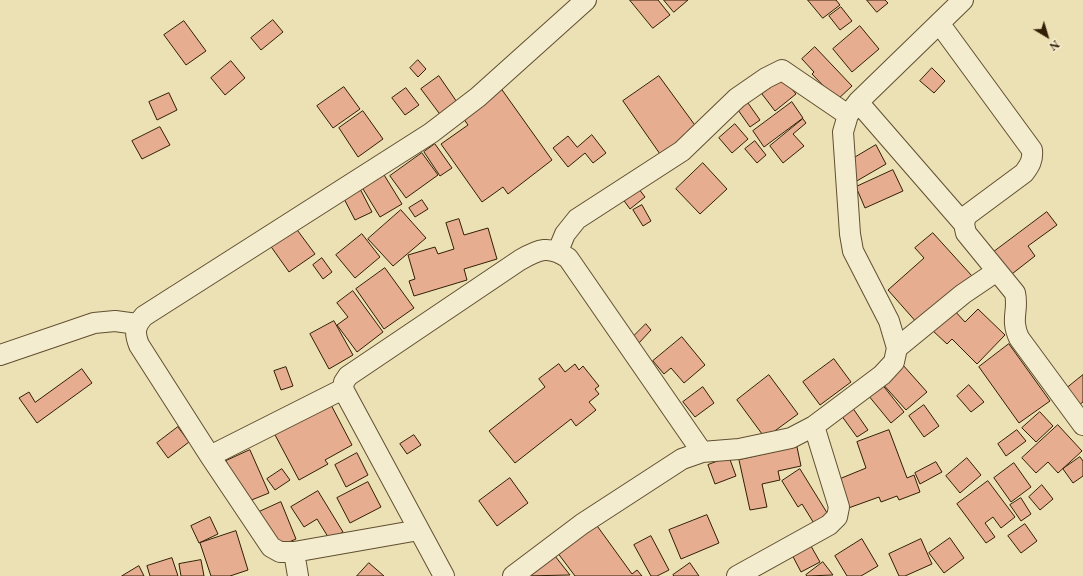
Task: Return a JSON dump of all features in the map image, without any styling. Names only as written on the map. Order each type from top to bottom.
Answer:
[{"type":"street","points":[[419,530],[294,552],[280,552],[271,547],[210,456],[139,345],[135,335],[137,324],[144,316],[431,133],[478,97],[586,0]]},
{"type":"street","points":[[513,576],[596,516],[682,459],[702,452],[739,449],[791,438],[814,426],[882,375],[894,362],[897,348],[889,321],[853,251],[850,234],[843,132],[853,108],[963,0]]},
{"type":"street","points":[[939,23],[1032,150],[1033,158],[1030,166],[1024,173],[972,210],[966,216],[964,224],[966,233],[1015,293],[1017,302],[1014,327],[1019,338],[1083,425]]},
{"type":"street","points":[[558,251],[565,234],[577,219],[682,150],[738,98],[766,78],[782,70],[853,108],[964,224]]},
{"type":"street","points":[[444,576],[343,389],[344,382],[348,376],[534,252],[548,250],[558,251],[568,258],[702,452]]},
{"type":"street","points":[[897,348],[963,294],[997,271]]},
{"type":"street","points":[[0,355],[94,323],[114,321],[137,324]]},
{"type":"street","points":[[210,456],[343,389]]},
{"type":"street","points":[[737,576],[829,525],[837,517],[839,507],[836,495],[814,426]]},
{"type":"street","points":[[294,552],[298,576]]},
{"type":"building","points":[[630,0],[658,0],[670,15],[653,28]]},
{"type":"building","points":[[664,0],[688,0],[674,12]]},
{"type":"building","points":[[808,0],[836,0],[840,5],[823,18]]},
{"type":"building","points":[[867,0],[885,0],[888,3],[877,12]]},
{"type":"building","points":[[841,7],[852,21],[840,30],[829,16]]},
{"type":"building","points":[[273,20],[283,32],[261,50],[251,38]]},
{"type":"building","points":[[184,21],[206,51],[186,65],[164,35]]},
{"type":"building","points":[[860,26],[879,49],[852,72],[833,49]]},
{"type":"building","points":[[815,47],[852,86],[837,100],[812,74],[814,72],[802,59]]},
{"type":"building","points":[[418,60],[426,69],[418,77],[410,68]]},
{"type":"building","points":[[231,61],[245,78],[225,95],[211,78]]},
{"type":"building","points":[[932,68],[945,81],[934,93],[920,81]]},
{"type":"building","points":[[439,76],[459,105],[442,117],[421,89]]},
{"type":"building","points":[[659,76],[697,128],[660,154],[623,101]]},
{"type":"building","points":[[783,78],[796,94],[775,111],[762,94]]},
{"type":"building","points":[[344,87],[360,109],[333,128],[317,106]]},
{"type":"building","points":[[500,87],[552,160],[508,194],[503,187],[482,202],[441,144],[468,125],[461,115]]},
{"type":"building","points":[[406,88],[419,105],[405,115],[392,98]]},
{"type":"building","points":[[169,93],[177,110],[157,120],[149,102]]},
{"type":"building","points":[[792,102],[803,118],[764,147],[753,131]]},
{"type":"building","points":[[748,103],[760,120],[750,127],[738,110]]},
{"type":"building","points":[[363,111],[383,139],[358,157],[339,128]]},
{"type":"building","points":[[803,119],[806,123],[793,134],[804,146],[783,163],[770,146]]},
{"type":"building","points":[[735,124],[748,139],[732,153],[719,138]]},
{"type":"building","points":[[160,127],[170,145],[142,159],[132,141]]},
{"type":"building","points":[[592,135],[606,153],[593,163],[585,153],[568,167],[553,148],[568,136],[577,147]]},
{"type":"building","points":[[755,141],[766,155],[757,163],[745,149]]},
{"type":"building","points":[[435,144],[452,168],[440,176],[424,152]]},
{"type":"building","points":[[876,145],[886,164],[855,182],[844,164]]},
{"type":"building","points":[[422,153],[438,175],[406,198],[390,176]]},
{"type":"building","points":[[703,163],[727,189],[700,214],[676,189]]},
{"type":"building","points":[[381,170],[402,204],[380,217],[360,184]]},
{"type":"building","points":[[893,170],[903,191],[865,208],[856,187]]},
{"type":"building","points":[[632,180],[645,197],[630,209],[617,191]]},
{"type":"building","points":[[358,185],[372,212],[355,220],[341,193]]},
{"type":"building","points":[[422,200],[428,209],[415,217],[409,208]]},
{"type":"building","points":[[642,205],[651,221],[643,226],[633,210]]},
{"type":"building","points":[[401,210],[426,238],[393,266],[368,239]]},
{"type":"building","points":[[1047,212],[1057,225],[1028,246],[1035,256],[1008,277],[991,254]]},
{"type":"building","points":[[459,219],[464,235],[488,228],[497,259],[464,269],[467,280],[414,296],[409,281],[415,279],[408,255],[435,247],[438,254],[454,249],[446,223]]},
{"type":"building","points":[[292,223],[315,254],[289,272],[267,241]]},
{"type":"building","points":[[933,233],[972,276],[918,324],[888,290],[924,258],[915,248]]},
{"type":"building","points":[[362,234],[380,257],[355,278],[336,255]]},
{"type":"building","points":[[322,258],[332,272],[323,279],[313,265]]},
{"type":"building","points":[[385,268],[414,308],[384,329],[356,289]]},
{"type":"building","points":[[353,291],[383,332],[357,352],[337,325],[348,317],[337,303]]},
{"type":"building","points":[[953,309],[965,322],[978,309],[1005,335],[977,364],[952,339],[947,344],[932,330]]},
{"type":"building","points":[[334,321],[353,355],[329,369],[310,334]]},
{"type":"building","points":[[646,324],[651,330],[638,344],[632,338]]},
{"type":"building","points":[[682,337],[705,365],[684,383],[671,368],[664,374],[653,361]]},
{"type":"building","points":[[1009,344],[1050,401],[1019,423],[979,367]]},
{"type":"building","points":[[834,359],[851,382],[820,405],[803,382]]},
{"type":"building","points":[[559,364],[565,372],[575,364],[579,370],[583,366],[599,386],[595,389],[599,394],[589,402],[596,410],[576,426],[571,419],[515,463],[489,431],[545,387],[539,379]]},
{"type":"building","points":[[902,364],[927,392],[906,410],[881,382]]},
{"type":"building","points":[[286,367],[293,386],[281,390],[274,371]]},
{"type":"building","points":[[82,369],[92,383],[37,423],[19,398],[29,392],[35,402]]},
{"type":"building","points":[[769,375],[798,414],[765,438],[737,400]]},
{"type":"building","points":[[1083,375],[1083,402],[1075,408],[1062,392]]},
{"type":"building","points":[[881,383],[904,412],[891,423],[868,395]]},
{"type":"building","points":[[969,385],[984,402],[971,412],[957,396]]},
{"type":"building","points":[[703,387],[714,403],[695,417],[683,402]]},
{"type":"building","points":[[329,401],[352,445],[325,460],[328,464],[299,480],[274,433]]},
{"type":"building","points":[[924,405],[939,426],[924,437],[909,416]]},
{"type":"building","points":[[852,407],[868,430],[857,437],[841,415]]},
{"type":"building","points":[[1040,412],[1053,426],[1036,442],[1022,428]]},
{"type":"building","points":[[1058,425],[1082,451],[1058,473],[1048,462],[1036,473],[1022,458]]},
{"type":"building","points":[[178,427],[189,442],[168,458],[157,443]]},
{"type":"building","points":[[889,430],[907,478],[914,475],[920,492],[899,500],[897,496],[881,502],[879,497],[843,510],[832,482],[866,468],[857,442]]},
{"type":"building","points":[[1017,430],[1026,441],[1006,456],[998,444]]},
{"type":"building","points":[[414,435],[421,445],[407,454],[400,444]]},
{"type":"building","points":[[797,447],[801,466],[778,471],[780,480],[762,484],[767,507],[750,510],[739,460]]},
{"type":"building","points":[[250,450],[269,493],[244,503],[226,461]]},
{"type":"building","points":[[357,453],[368,475],[346,487],[335,465]]},
{"type":"building","points":[[729,457],[736,476],[715,484],[708,465]]},
{"type":"building","points":[[1080,457],[1083,461],[1083,476],[1073,483],[1063,469]]},
{"type":"building","points":[[967,458],[981,475],[960,493],[946,476]]},
{"type":"building","points":[[936,462],[942,472],[920,484],[915,473]]},
{"type":"building","points":[[1014,463],[1031,487],[1011,502],[994,478]]},
{"type":"building","points":[[282,469],[290,480],[275,490],[267,479]]},
{"type":"building","points":[[800,469],[829,516],[815,525],[802,504],[798,507],[782,481]]},
{"type":"building","points":[[510,478],[528,503],[497,526],[479,501]]},
{"type":"building","points":[[988,481],[1015,517],[1001,528],[993,517],[985,523],[995,537],[986,543],[957,504]]},
{"type":"building","points":[[368,482],[381,507],[350,523],[337,498]]},
{"type":"building","points":[[1042,485],[1053,499],[1040,510],[1029,497]]},
{"type":"building","points":[[318,491],[343,532],[330,540],[317,519],[304,527],[291,507]]},
{"type":"building","points":[[1021,498],[1031,514],[1021,521],[1010,505]]},
{"type":"building","points":[[281,502],[296,539],[275,548],[259,512]]},
{"type":"building","points":[[707,515],[719,543],[681,559],[669,530]]},
{"type":"building","points":[[210,517],[218,534],[199,543],[191,526]]},
{"type":"building","points":[[595,523],[632,574],[637,570],[642,576],[575,576],[557,552]]},
{"type":"building","points":[[1025,524],[1037,541],[1021,553],[1008,536]]},
{"type":"building","points":[[236,531],[248,570],[230,576],[211,576],[200,543]]},
{"type":"building","points":[[651,536],[669,570],[657,576],[651,576],[634,545]]},
{"type":"building","points":[[950,538],[964,558],[944,573],[929,553]]},
{"type":"building","points":[[807,539],[820,562],[801,572],[789,549]]},
{"type":"building","points":[[862,539],[878,566],[861,576],[847,576],[835,556]]},
{"type":"building","points":[[921,539],[932,564],[905,576],[899,576],[889,554]]},
{"type":"building","points":[[551,551],[570,575],[524,576]]},
{"type":"building","points":[[172,558],[178,576],[150,576],[147,566]]},
{"type":"building","points":[[201,560],[204,576],[181,576],[179,564]]},
{"type":"building","points":[[823,562],[833,575],[806,575]]},
{"type":"building","points":[[369,563],[384,576],[357,576]]},
{"type":"building","points":[[690,563],[699,576],[673,575]]},
{"type":"building","points":[[139,566],[144,576],[122,576]]}]
